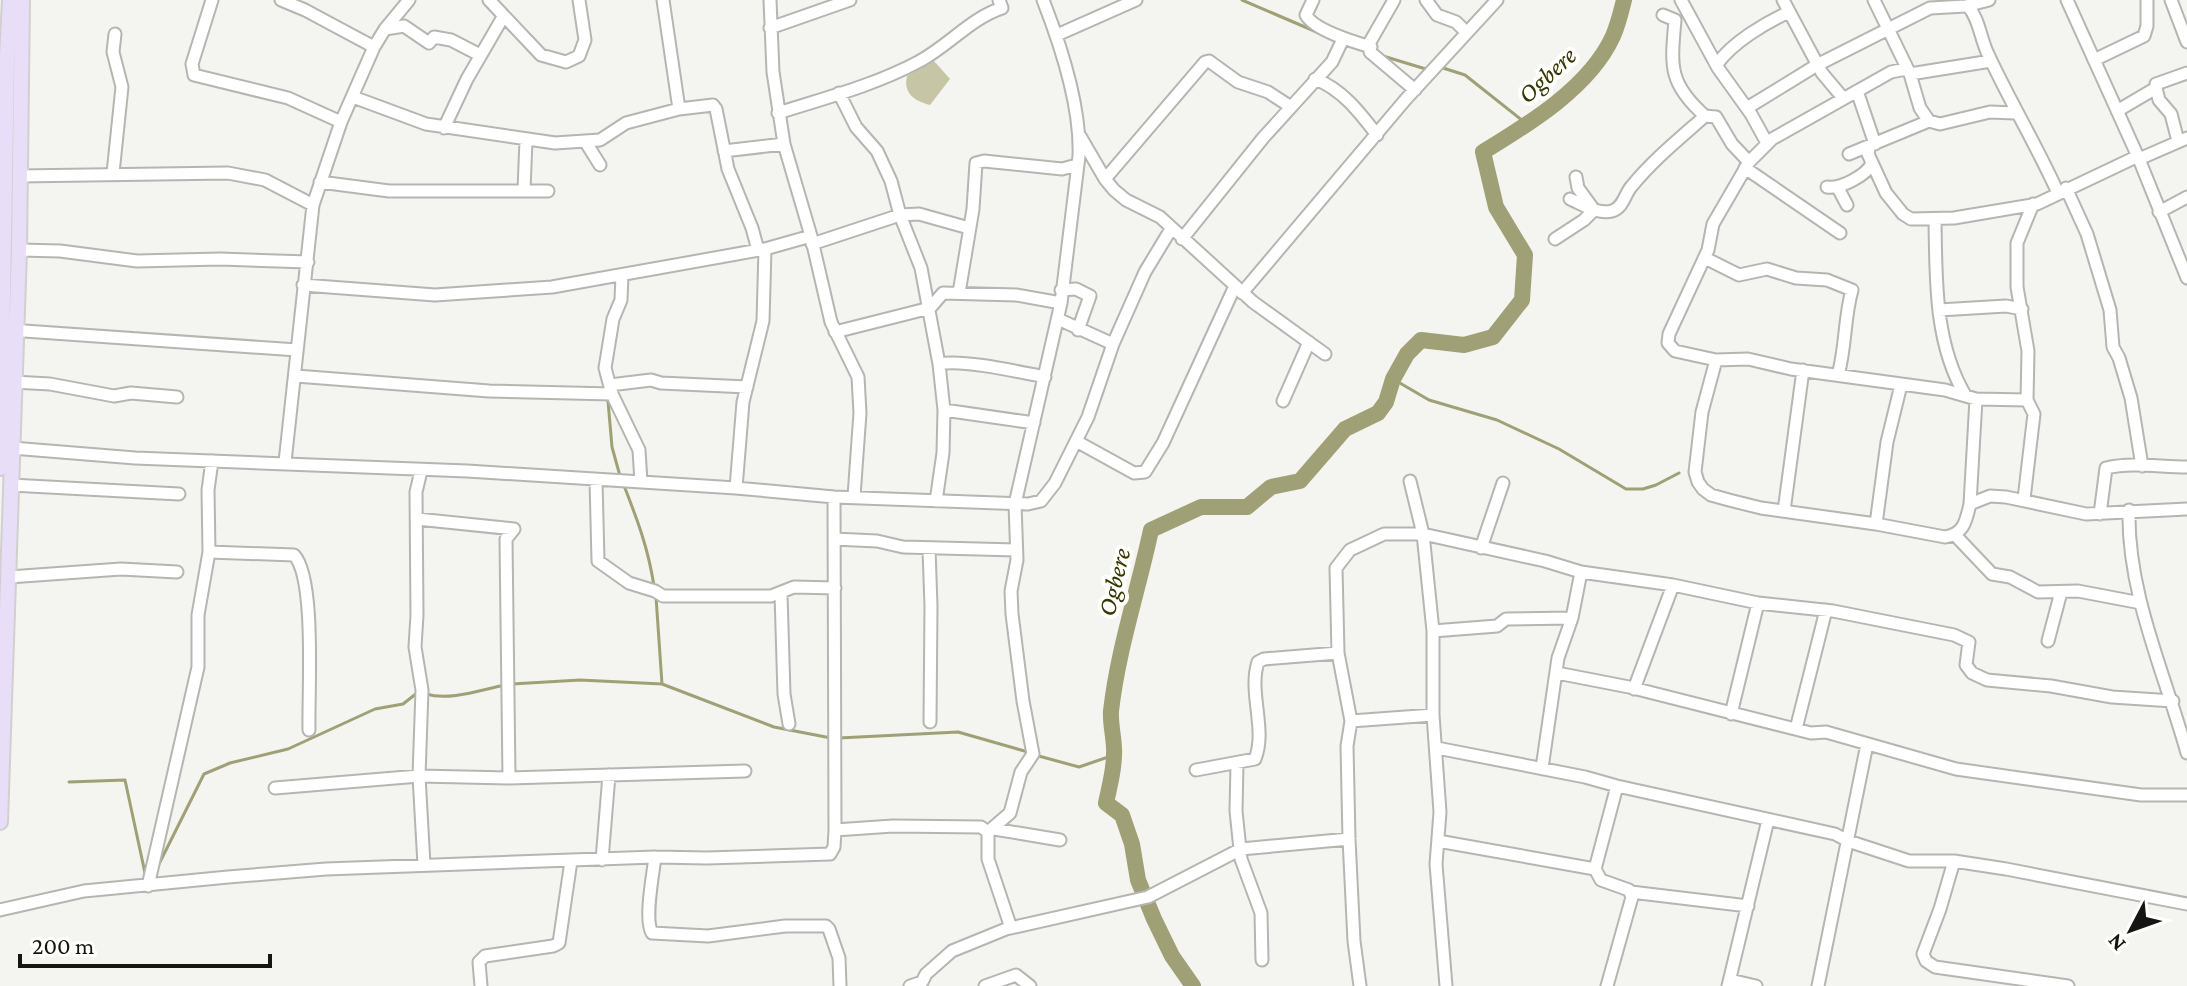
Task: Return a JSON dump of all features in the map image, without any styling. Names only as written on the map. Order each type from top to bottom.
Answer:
[{"type":"main road","points":[[0,822],[13,382],[3,198],[3,58],[10,0]]},
{"type":"main road","points":[[0,468],[1,364],[10,330],[19,250],[22,0]]},
{"type":"street","points":[[212,0],[192,64],[194,75],[288,98],[341,122]]},
{"type":"street","points":[[281,0],[374,47]]},
{"type":"street","points":[[285,462],[313,205],[341,122],[374,47],[409,0]]},
{"type":"street","points":[[489,0],[541,55],[566,62],[579,56],[585,40],[579,0]]},
{"type":"street","points":[[663,0],[679,109]]},
{"type":"street","points":[[770,0],[778,113],[784,144],[835,332],[858,377],[860,413],[854,496]]},
{"type":"street","points":[[770,28],[850,0]]},
{"type":"street","points":[[778,113],[916,63],[1002,8],[999,0]]},
{"type":"street","points":[[1011,928],[988,859],[991,830],[1010,813],[1021,772],[1033,754],[1012,614],[1011,591],[1017,560],[1015,504],[1061,303],[1080,136],[1057,35],[1043,0]]},
{"type":"street","points":[[1057,35],[1136,0]]},
{"type":"street","points":[[1313,0],[1307,18],[1343,39],[1371,47]]},
{"type":"street","points":[[1394,0],[1370,42],[1370,52],[1415,90]]},
{"type":"street","points":[[1426,0],[1437,15],[1456,22],[1466,32]]},
{"type":"street","points":[[1076,441],[1134,473],[1145,472],[1163,443],[1238,290],[1497,0]]},
{"type":"street","points":[[1681,0],[1767,143]]},
{"type":"street","points":[[1783,0],[1817,65],[1843,98]]},
{"type":"street","points":[[1874,0],[1908,72],[1920,108],[1929,121]]},
{"type":"street","points":[[2067,0],[2138,158],[2187,278]]},
{"type":"street","points":[[2094,60],[2144,36],[2147,0]]},
{"type":"street","points":[[2171,0],[2187,42]]},
{"type":"street","points":[[1747,108],[1817,65],[1930,8],[1977,6],[1991,61],[2015,113],[2087,234],[2110,310],[2113,347],[2131,398],[2142,466]]},
{"type":"street","points":[[1717,64],[1726,53],[1769,21],[1789,12]]},
{"type":"street","points":[[1663,15],[1675,20],[1672,53],[1675,83],[1705,116],[1716,117],[1747,165],[1840,233]]},
{"type":"street","points":[[444,128],[480,55],[503,17]]},
{"type":"street","points":[[385,29],[404,26],[429,43],[434,37],[451,40],[480,55]]},
{"type":"street","points":[[113,173],[122,87],[113,52],[115,34]]},
{"type":"street","points":[[1182,239],[1332,62],[1343,39]]},
{"type":"street","points":[[1105,179],[1205,62],[1209,61],[1238,82],[1280,98],[1291,107]]},
{"type":"street","points":[[1991,61],[1891,72],[1767,143],[1747,165],[1713,224],[1712,239],[1705,258],[1667,339],[1675,351],[1716,360],[1748,359],[1971,397],[2027,400]]},
{"type":"street","points":[[1857,91],[1872,146],[1868,154],[1886,193],[1911,219],[1935,219],[2033,204],[2183,139],[2171,114],[2158,98],[2156,84],[2187,73]]},
{"type":"street","points":[[1315,79],[1341,94],[1377,135]]},
{"type":"street","points":[[2117,111],[2156,88]]},
{"type":"street","points":[[839,93],[856,127],[877,151],[891,181],[900,215],[921,268],[930,308],[944,410],[943,453],[936,501]]},
{"type":"street","points":[[353,97],[444,128],[526,140],[581,143],[600,140],[626,123],[679,109],[713,105],[728,169],[762,250],[763,321],[739,435],[736,488]]},
{"type":"street","points":[[1849,154],[1929,121],[1940,124],[1990,112],[2015,113]]},
{"type":"street","points":[[1570,199],[1594,210],[1612,211],[1622,204],[1626,193],[1648,167],[1705,116]]},
{"type":"street","points":[[1080,136],[1105,179],[1126,200],[1160,217],[1238,290],[1325,354]]},
{"type":"street","points":[[524,190],[526,140]]},
{"type":"street","points":[[585,141],[600,165]]},
{"type":"street","points":[[724,151],[784,144]]},
{"type":"street","points":[[1062,169],[1092,153]]},
{"type":"street","points":[[959,293],[976,163],[984,161],[1062,169],[1076,180]]},
{"type":"street","points":[[1847,205],[1832,187],[1868,172],[1872,163]]},
{"type":"street","points":[[19,176],[228,173],[265,180],[313,205]]},
{"type":"street","points":[[1576,177],[1578,188],[1594,210]]},
{"type":"street","points":[[320,182],[389,191],[548,191]]},
{"type":"street","points":[[2159,212],[2187,197]]},
{"type":"street","points":[[2024,499],[2034,414],[2027,400],[2028,351],[2017,287],[2017,243],[2033,204]]},
{"type":"street","points":[[1555,239],[1594,210]]},
{"type":"street","points":[[303,285],[450,295],[552,287],[812,240],[900,215],[919,214],[969,228]]},
{"type":"street","points":[[1716,360],[1702,412],[1695,472],[1698,482],[1711,495],[1784,511],[1945,537],[1955,535],[1964,526],[1970,504],[1971,397],[1956,380],[1944,343],[1939,310],[1935,219]]},
{"type":"street","points":[[12,448],[641,482],[834,497],[1015,504],[1041,501],[1055,483],[1088,417],[1113,344],[1145,272],[1171,229]]},
{"type":"street","points":[[19,250],[60,251],[137,261],[220,259],[308,262]]},
{"type":"street","points":[[1705,258],[1739,275],[1767,269],[1796,278],[1827,280],[1852,290],[1845,313],[1844,354],[1838,375]]},
{"type":"street","points":[[622,275],[621,300],[613,319],[605,368],[611,390],[639,450],[641,482]]},
{"type":"street","points":[[1061,290],[1076,289],[1090,296],[1078,330]]},
{"type":"street","points":[[835,332],[930,308],[943,293],[1016,295],[1061,303]]},
{"type":"street","points":[[1939,310],[2006,306],[2022,309]]},
{"type":"street","points":[[1058,319],[1113,344]]},
{"type":"street","points":[[10,330],[297,350]]},
{"type":"street","points":[[1283,401],[1309,342]]},
{"type":"street","points":[[939,364],[948,362],[1002,368],[1045,377]]},
{"type":"street","points":[[1784,511],[1803,370]]},
{"type":"street","points":[[296,376],[489,391],[611,390],[651,380],[747,387]]},
{"type":"street","points":[[13,382],[50,384],[114,396],[131,393],[177,397]]},
{"type":"street","points":[[1876,524],[1887,442],[1901,385]]},
{"type":"street","points":[[944,410],[1034,423]]},
{"type":"street","points":[[148,886],[198,667],[198,615],[209,552],[208,490],[212,461]]},
{"type":"street","points":[[2100,514],[2106,468],[2130,463],[2187,467]]},
{"type":"street","points":[[421,471],[416,492],[415,647],[422,690],[419,776],[424,865]]},
{"type":"street","points":[[596,480],[598,561],[629,583],[663,596],[781,594],[794,587],[835,588]]},
{"type":"street","points":[[1410,481],[1423,534],[1433,631],[1433,715],[1440,812],[1436,864],[1446,986]]},
{"type":"street","points":[[1481,548],[1503,483]]},
{"type":"street","points":[[11,485],[179,494]]},
{"type":"street","points":[[1970,504],[1990,496],[2024,499],[2086,514],[2187,509]]},
{"type":"street","points":[[0,910],[84,891],[326,869],[830,854],[834,847],[835,830],[834,497]]},
{"type":"street","points":[[2129,510],[2129,541],[2141,603],[2187,753]]},
{"type":"street","points":[[417,519],[514,529],[506,539],[509,778]]},
{"type":"street","points":[[1360,986],[1354,941],[1349,839],[1347,746],[1351,721],[1338,653],[1336,568],[1350,550],[1384,534],[1423,534],[1581,572],[1673,585],[1758,603],[1826,610],[1954,635],[1969,642],[1966,665],[1972,673],[1987,680],[2051,686],[2112,697],[2173,701]]},
{"type":"street","points":[[1955,535],[1992,574],[2010,577],[2038,592],[2078,591],[2141,603]]},
{"type":"street","points":[[834,539],[877,541],[929,549],[1016,550]]},
{"type":"street","points":[[929,549],[930,722]]},
{"type":"street","points":[[209,552],[294,555],[300,561],[305,574],[307,599],[309,730]]},
{"type":"street","points":[[9,577],[121,569],[177,572]]},
{"type":"street","points":[[1542,768],[1558,658],[1572,618],[1581,572]]},
{"type":"street","points":[[1634,689],[1673,585]]},
{"type":"street","points":[[2048,641],[2061,592]]},
{"type":"street","points":[[781,594],[784,694],[789,724]]},
{"type":"street","points":[[1731,714],[1758,603]]},
{"type":"street","points":[[1796,729],[1826,610]]},
{"type":"street","points":[[1433,631],[1497,626],[1506,619],[1572,618]]},
{"type":"street","points":[[1196,770],[1255,759],[1259,749],[1256,709],[1258,662],[1338,653]]},
{"type":"street","points":[[1557,673],[1811,733],[1826,732],[1956,769],[2141,795],[2187,795]]},
{"type":"street","points":[[1351,721],[1433,715]]},
{"type":"street","points":[[1818,986],[1867,744]]},
{"type":"street","points":[[1437,748],[1542,768],[1835,834],[1909,861],[1954,861],[2187,904]]},
{"type":"street","points":[[1237,764],[1236,811],[1241,859],[1261,913],[1262,960]]},
{"type":"street","points":[[275,788],[419,776],[509,778],[745,771]]},
{"type":"street","points":[[602,860],[609,775]]},
{"type":"street","points":[[1617,786],[1595,869],[1601,880],[1631,892],[1748,906]]},
{"type":"street","points":[[1756,986],[1729,983],[1768,820]]},
{"type":"street","points":[[835,830],[981,827],[1060,840]]},
{"type":"street","points":[[918,985],[952,951],[1011,928],[1148,897],[1241,849],[1349,839]]},
{"type":"street","points":[[1438,841],[1595,869]]},
{"type":"street","points":[[655,857],[649,929],[652,933],[708,936],[785,926],[826,926],[839,958],[840,986]]},
{"type":"street","points":[[481,986],[479,962],[485,956],[559,943],[571,861]]},
{"type":"street","points":[[1954,861],[1923,954],[1926,961],[1935,967],[2068,986]]},
{"type":"street","points":[[1607,986],[1631,904],[1631,892]]},
{"type":"street","points":[[985,986],[1016,975],[1030,986]]},
{"type":"green space","points":[[934,61],[950,79],[930,105],[911,95],[906,82],[907,76]]},
{"type":"waterway","points":[[1242,0],[1319,33]]},
{"type":"waterway","name":"Ogbere","points":[[1193,986],[1172,956],[1154,919],[1138,880],[1132,844],[1122,815],[1106,803],[1114,761],[1111,717],[1114,688],[1151,530],[1201,507],[1247,507],[1271,487],[1300,481],[1345,429],[1378,413],[1407,354],[1421,340],[1464,345],[1493,337],[1522,300],[1525,255],[1496,207],[1483,152],[1557,103],[1589,72],[1613,36],[1624,0]]},
{"type":"waterway","points":[[1383,56],[1429,70]]},
{"type":"waterway","points":[[1440,67],[1465,75],[1528,125]]},
{"type":"waterway","points":[[1393,379],[1429,400],[1497,420],[1559,449],[1626,489],[1643,489],[1679,473]]},
{"type":"waterway","points":[[608,401],[612,447],[620,476]]},
{"type":"waterway","points":[[623,483],[645,546],[654,586]]},
{"type":"waterway","points":[[656,597],[662,684]]},
{"type":"waterway","points":[[512,684],[580,680],[662,684],[774,727],[831,738]]},
{"type":"waterway","points":[[426,694],[455,696],[505,685]]},
{"type":"waterway","points":[[156,870],[204,774],[230,763],[288,749],[375,709],[403,704],[417,693]]},
{"type":"waterway","points":[[839,738],[958,732],[1028,752]]},
{"type":"waterway","points":[[1035,755],[1079,767],[1114,755]]},
{"type":"waterway","points":[[69,782],[125,780],[145,873]]}]
